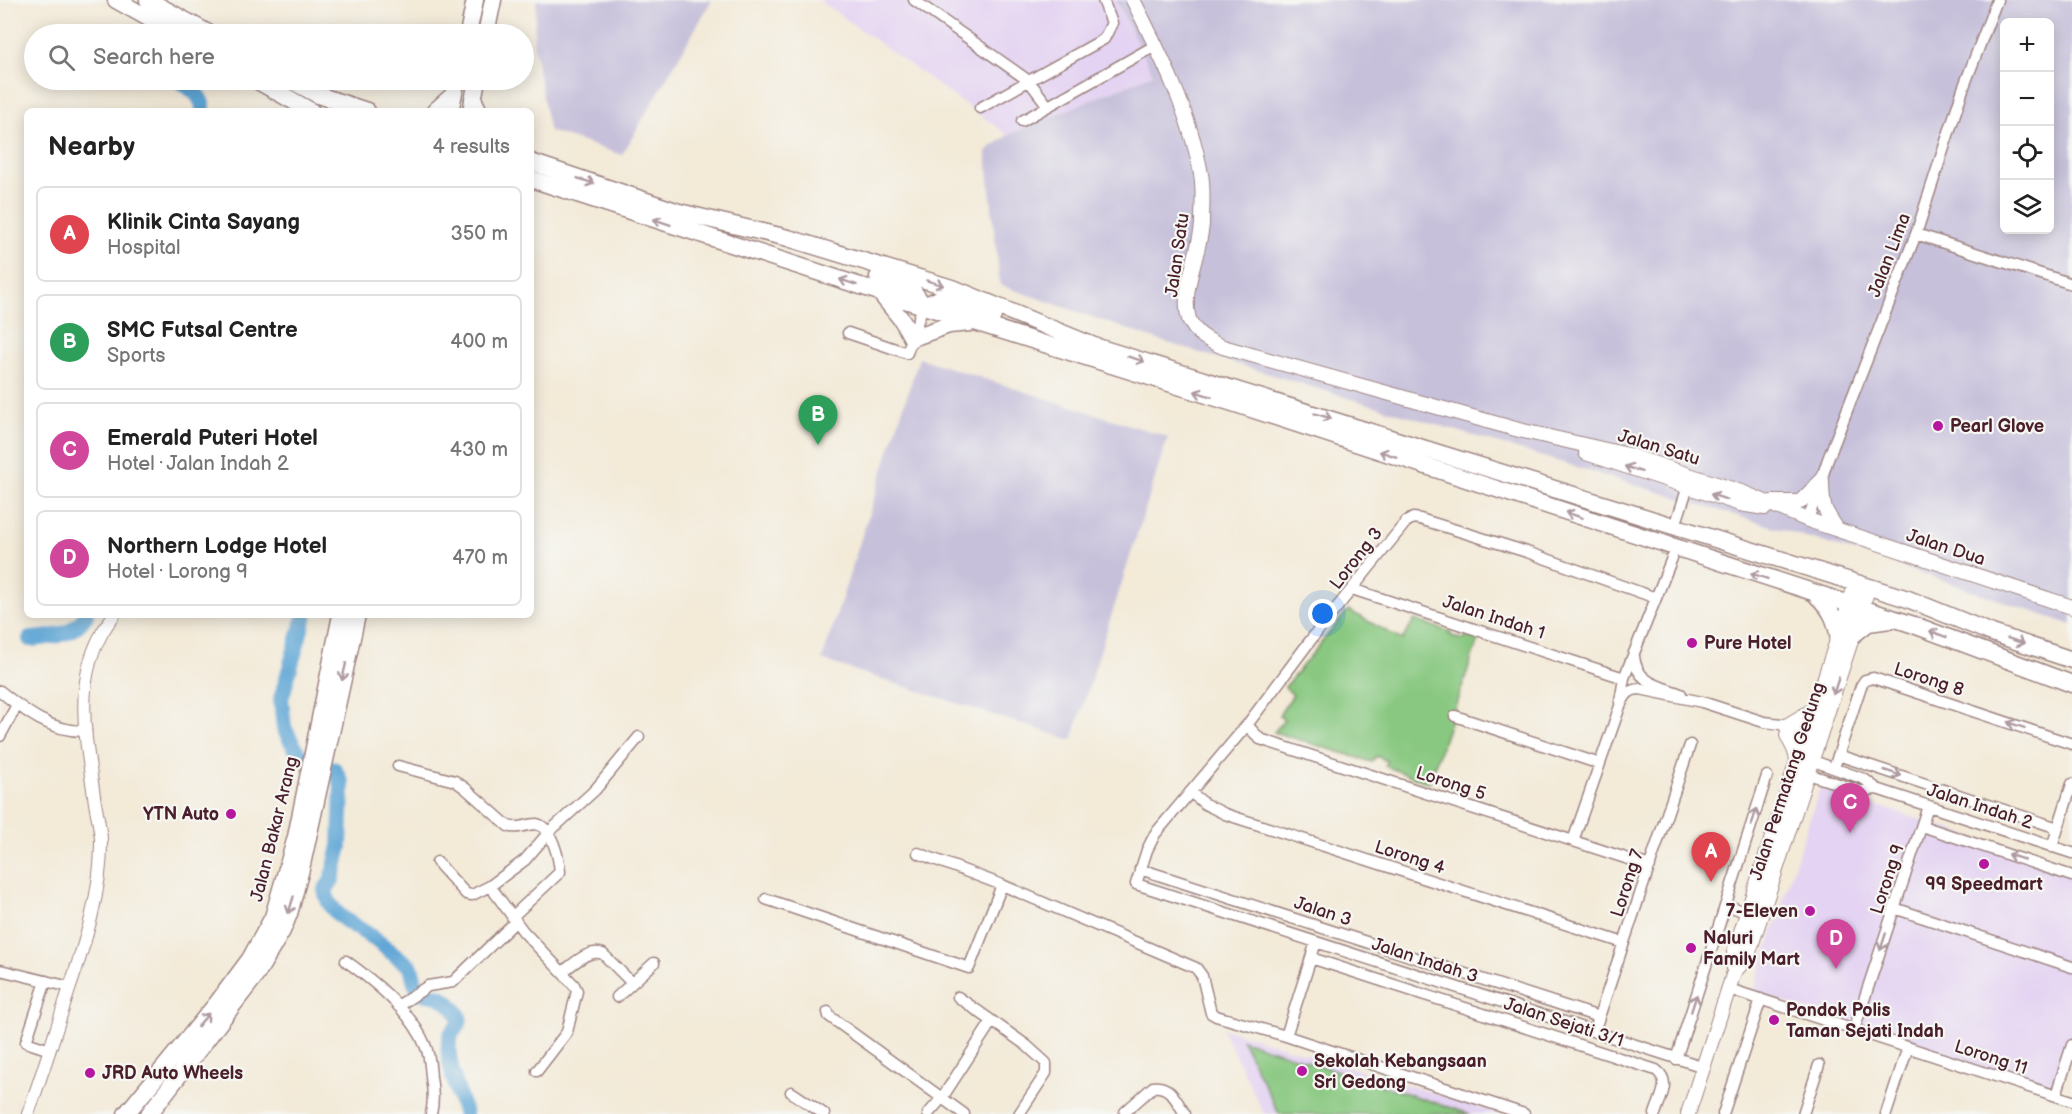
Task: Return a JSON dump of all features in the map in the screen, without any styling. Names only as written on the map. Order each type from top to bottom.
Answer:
[{"type":"main road","points":[[116,0],[159,24]]},
{"type":"main road","points":[[148,0],[192,24]]},
{"type":"main road","points":[[470,24],[475,0]]},
{"type":"main road","points":[[488,24],[493,0]]},
{"type":"main road","name":"Jalan Satu","points":[[1133,0],[1156,45],[1190,129],[1201,176],[1202,227],[1187,309],[1190,321],[1197,332],[1223,347],[1519,430],[1628,455],[1740,504],[1785,512]]},
{"type":"main road","points":[[274,90],[306,108]]},
{"type":"main road","points":[[309,90],[358,108]]},
{"type":"main road","points":[[474,107],[476,90]]},
{"type":"main road","points":[[438,108],[453,95]]},
{"type":"main road","points":[[534,163],[679,212],[788,238],[954,289],[1094,346]]},
{"type":"main road","points":[[534,180],[879,292],[1236,404],[1815,594],[1857,600],[1992,633]]},
{"type":"main road","points":[[788,238],[834,262],[900,284],[918,296],[923,306]]},
{"type":"main road","points":[[879,292],[902,320],[912,338],[949,325],[977,322]]},
{"type":"main road","points":[[923,306],[932,300],[946,300],[1059,338],[1094,346],[1908,599],[1992,633],[2072,660]]},
{"type":"main road","points":[[1764,502],[1800,502],[1822,480]]},
{"type":"main road","points":[[1822,480],[1822,503],[1838,530]]},
{"type":"main road","name":"Jalan Satu","points":[[1693,483],[1744,493],[1808,520]]},
{"type":"main road","name":"Jalan Dua","points":[[1808,520],[2072,608]]},
{"type":"main road","points":[[1722,540],[1747,555],[1857,600],[1897,620],[2072,684]]},
{"type":"main road","points":[[1815,594],[1829,607],[1846,637],[1868,623],[1878,620],[1897,620]]},
{"type":"main road","name":"Jalan Permatang Gedung","points":[[1688,1114],[1734,972],[1734,953],[1813,739],[1857,600]]},
{"type":"main road","name":"Jalan Bakar Arang","points":[[149,1114],[256,975],[289,914],[301,869],[342,618]]},
{"type":"main road","name":"Jalan Bakar Arang","points":[[321,745],[356,618]]},
{"type":"main road","name":"Jalan Permatang Gedung","points":[[1813,739],[1816,708],[1846,637]]},
{"type":"main road","points":[[1803,765],[1786,730],[1816,708]]},
{"type":"main road","name":"Jalan Permatang Gedung","points":[[1734,972],[1747,958],[1803,765]]},
{"type":"main road","name":"Jalan Bakar Arang","points":[[126,1114],[218,1002],[250,958],[262,937],[273,917],[313,786]]},
{"type":"street","points":[[914,0],[1029,81],[1048,106]]},
{"type":"street","points":[[980,108],[1104,39],[1112,23],[1103,0]]},
{"type":"street","name":"Jalan Lima","points":[[1808,520],[1916,234],[1964,89],[1997,0]]},
{"type":"street","points":[[1022,121],[1156,45]]},
{"type":"street","points":[[1916,234],[2072,284]]},
{"type":"street","points":[[848,333],[907,352],[923,306]]},
{"type":"street","points":[[1682,518],[1693,483]]},
{"type":"street","name":"Lorong 3","points":[[1136,884],[1140,868],[1155,834],[1247,724],[1394,536],[1406,522],[1413,518],[1527,552],[1656,597]]},
{"type":"street","points":[[1620,706],[1624,678],[1669,557]]},
{"type":"street","name":"Jalan Indah 1","points":[[1352,589],[1624,678]]},
{"type":"street","points":[[28,1114],[84,944],[97,896],[100,838],[86,731],[84,688],[86,670],[101,634],[112,618]]},
{"type":"street","points":[[1635,653],[1630,677],[1640,689]]},
{"type":"street","points":[[1635,653],[1637,669],[1646,680],[1702,702],[1764,722],[1778,732],[1786,730],[1813,739]]},
{"type":"street","name":"Lorong 8","points":[[1834,768],[1861,686],[1866,680],[1873,678],[2072,744]]},
{"type":"street","points":[[1573,841],[1620,706],[1628,692],[1640,689],[1702,702]]},
{"type":"street","points":[[0,691],[39,720],[67,730],[86,731]]},
{"type":"street","points":[[0,736],[17,705]]},
{"type":"street","points":[[1455,716],[1600,764]]},
{"type":"street","name":"Lorong 5","points":[[1247,724],[1260,739],[1650,866]]},
{"type":"street","points":[[437,862],[466,894],[472,895],[490,886],[525,860],[549,832],[595,790],[639,737]]},
{"type":"street","name":"Lorong 7","points":[[1594,1032],[1690,745]]},
{"type":"street","points":[[1838,755],[2058,828]]},
{"type":"street","name":"Jalan Indah 2","points":[[1803,765],[1834,768],[1864,779],[1877,789],[2072,854]]},
{"type":"street","name":"Jalan Indah 2","points":[[1803,765],[1860,791],[1877,789]]},
{"type":"street","points":[[398,766],[455,781],[508,826],[518,828],[542,826],[549,832],[560,872],[453,982],[423,989],[398,1006]]},
{"type":"street","points":[[1676,1059],[1767,776]]},
{"type":"street","points":[[2052,847],[2072,784]]},
{"type":"street","name":"Lorong 4","points":[[1190,792],[1205,804],[1225,814],[1624,944]]},
{"type":"street","name":"Lorong 9","points":[[1854,1030],[1928,806]]},
{"type":"street","points":[[1922,826],[2072,876]]},
{"type":"street","points":[[918,853],[1002,885],[1196,968],[1202,976],[1211,1012],[1216,1016],[1286,1036],[1524,1114]]},
{"type":"street","name":"Jalan 3","points":[[1140,868],[1599,1017]]},
{"type":"street","name":"Jalan Indah 3","points":[[1136,884],[1704,1067]]},
{"type":"street","points":[[766,899],[969,968],[1002,885]]},
{"type":"street","points":[[490,886],[514,919],[574,985],[577,992],[564,1039],[537,1071]]},
{"type":"street","points":[[1726,905],[1748,913]]},
{"type":"street","points":[[1894,908],[2072,967]]},
{"type":"street","points":[[1286,1036],[1316,942]]},
{"type":"street","points":[[562,972],[591,952],[597,952],[603,954],[632,983]]},
{"type":"street","name":"Jalan Sejati 3/1","points":[[1311,958],[1656,1070],[1663,1075],[1665,1083],[1654,1114]]},
{"type":"street","points":[[346,961],[384,990],[425,1043],[429,1057],[433,1105],[431,1114]]},
{"type":"street","points":[[617,996],[654,963]]},
{"type":"street","points":[[0,970],[70,987]]},
{"type":"street","points":[[46,981],[26,1042],[50,1050]]},
{"type":"street","name":"Lorong 11","points":[[1729,989],[2072,1101]]},
{"type":"street","points":[[958,997],[1046,1063],[1046,1073],[1019,1114]]},
{"type":"street","points":[[1723,1114],[1761,999]]},
{"type":"street","points":[[828,1012],[829,1016],[964,1114]]},
{"type":"street","points":[[928,1114],[942,1098],[992,1021]]},
{"type":"street","points":[[2056,1095],[2072,1045]]},
{"type":"street","points":[[1886,1114],[1908,1047]]},
{"type":"street","points":[[1803,1114],[1819,1065]]},
{"type":"street","points":[[1125,1112],[1153,1088],[1159,1086],[1172,1094],[1185,1114]]},
{"type":"street","points":[[790,1092],[807,1110],[824,1114]]},
{"type":"shaded area","points":[[537,0],[712,0],[622,155],[549,131],[534,48]]},
{"type":"shaded area","points":[[819,0],[1116,0],[1153,74],[1008,135]]},
{"type":"shaded area","points":[[1116,0],[2072,0],[2072,625],[1889,562],[1161,341],[1000,285],[986,151],[1008,135],[1153,74]]},
{"type":"shaded area","points":[[919,358],[1168,437],[1072,740],[822,660]]},
{"type":"shaded area","points":[[1820,787],[2072,869],[2072,1050],[2058,1092],[1753,992]]},
{"type":"shaded area","name":"Sekolah Kebangsaan Sri Gedong","points":[[1222,1028],[1501,1114],[1264,1114]]},
{"type":"green space","points":[[1348,610],[1402,640],[1414,620],[1451,632],[1450,635],[1463,640],[1466,636],[1478,640],[1429,783],[1385,766],[1387,761],[1376,756],[1372,762],[1274,732],[1284,720],[1279,715],[1293,695],[1285,687]]},
{"type":"green space","name":"Sekolah Kebangsaan Sri Gedong","points":[[1242,1040],[1470,1114],[1279,1114]]},
{"type":"waterway","points":[[192,90],[198,96],[203,108]]},
{"type":"waterway","points":[[30,639],[61,634],[75,627],[84,618]]},
{"type":"waterway","points":[[304,618],[281,699],[284,728],[299,755],[335,770],[342,784],[340,846],[332,880],[325,890],[327,899],[343,918],[378,941],[411,967],[416,985],[421,992],[440,997],[456,1011],[460,1020],[450,1037],[449,1054],[453,1076],[465,1114]]},
{"type":"tunnel","points":[[1665,556],[1677,522]]},
{"type":"place","name":"Pearl Glove","points":[[1938,426]]},
{"type":"place","name":"SMC Futsal Centre","points":[[818,445]]},
{"type":"place","name":"Pure Hotel","points":[[1692,643]]},
{"type":"place","name":"YTN Auto","points":[[231,814]]},
{"type":"place","name":"Emerald Puteri Hotel","points":[[1850,833]]},
{"type":"place","name":"99 Speedmart","points":[[1984,864]]},
{"type":"place","name":"Klinik Cinta Sayang","points":[[1711,882]]},
{"type":"place","name":"7-Eleven","points":[[1810,911]]},
{"type":"place","name":"Naluri Family Mart","points":[[1691,948]]},
{"type":"place","name":"Northern Lodge Hotel","points":[[1836,969]]},
{"type":"place","name":"Pondok Polis Taman Sejati Indah","points":[[1774,1020]]},
{"type":"place","name":"Sekolah Kebangsaan Sri Gedong","points":[[1302,1071]]},
{"type":"place","name":"JRD Auto Wheels","points":[[90,1073]]}]
